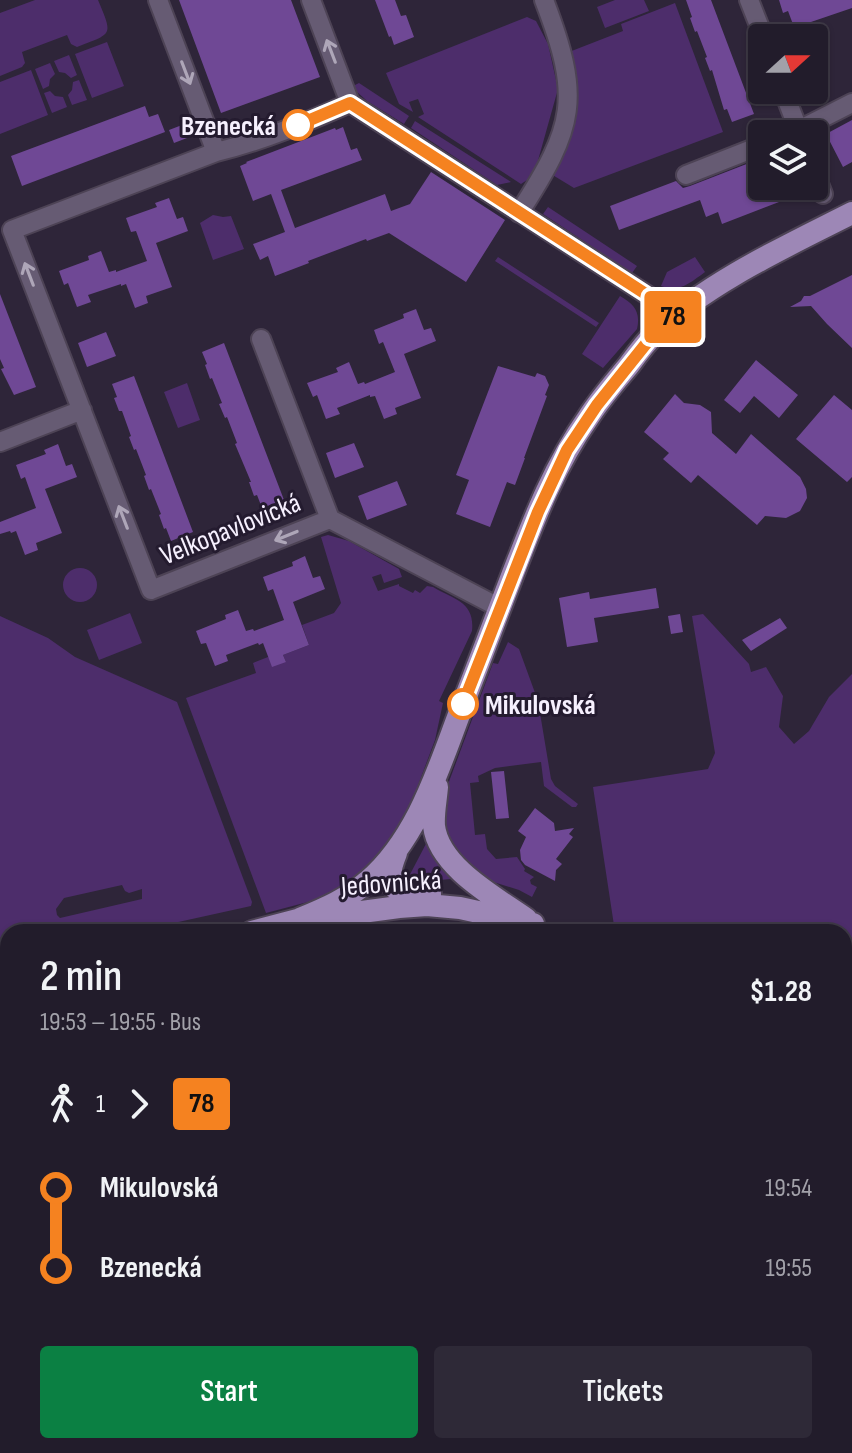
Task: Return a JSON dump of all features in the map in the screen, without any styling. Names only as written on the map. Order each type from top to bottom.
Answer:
[{"type":"main road","points":[[300,919],[346,898],[369,881],[398,847],[419,812],[546,493],[567,450],[591,412],[649,340],[675,316],[744,270],[852,213]]},
{"type":"main road","points":[[388,895],[425,826],[438,770]]},
{"type":"main road","name":"Jedovnická","points":[[438,770],[434,825],[441,847],[465,874],[533,924]]},
{"type":"main road","name":"Jedovnická","points":[[388,895],[389,873],[398,847]]},
{"type":"main road","name":"Jedovnická","points":[[282,924],[388,895],[448,895],[482,901],[531,924]]},
{"type":"main road","name":"Jedovnická","points":[[300,919],[427,905],[460,908],[522,924]]},
{"type":"street","points":[[158,0],[216,152]]},
{"type":"street","points":[[311,0],[350,103],[652,298],[675,316]]},
{"type":"street","points":[[519,213],[551,162],[568,112],[565,62],[544,0]]},
{"type":"street","points":[[749,0],[758,24]]},
{"type":"street","name":"Velkopavlovická","points":[[350,103],[12,230],[151,590],[330,519],[500,608]]},
{"type":"street","points":[[821,120],[852,103]]},
{"type":"street","points":[[686,175],[748,151]]},
{"type":"street","points":[[261,339],[330,519]]},
{"type":"street","points":[[0,442],[82,410]]},
{"type":"shaded area","points":[[35,0],[98,0],[107,32],[77,47],[71,44],[67,35],[22,52],[25,63],[22,67],[0,76],[0,13]]},
{"type":"shaded area","points":[[615,0],[644,0],[649,11],[605,28],[597,7]]},
{"type":"shaded area","points":[[675,3],[723,132],[574,188],[551,174],[567,143],[574,115],[569,52],[623,31],[621,24]]},
{"type":"shaded area","points":[[527,17],[536,21],[548,44],[558,89],[537,164],[521,184],[418,117],[424,114],[418,99],[409,102],[413,112],[399,104],[386,73]]},
{"type":"shaded area","points":[[107,42],[124,86],[92,98],[75,54]]},
{"type":"shaded area","points":[[69,55],[77,75],[71,78],[59,72],[54,61]]},
{"type":"shaded area","points":[[50,63],[55,74],[49,86],[43,89],[35,69]]},
{"type":"shaded area","points":[[31,70],[48,115],[0,134],[0,82]]},
{"type":"shaded area","points":[[79,80],[87,100],[72,105],[68,95],[73,82]]},
{"type":"shaded area","points":[[359,83],[409,116],[404,124],[356,91],[353,86]]},
{"type":"shaded area","points":[[50,91],[55,96],[63,97],[67,107],[52,113],[44,93]]},
{"type":"shaded area","points":[[415,121],[511,182],[497,185],[411,128]]},
{"type":"shaded area","points":[[548,207],[637,266],[632,273],[543,214]]},
{"type":"shaded area","points":[[213,215],[231,216],[244,249],[213,260],[200,223]]},
{"type":"shaded area","points":[[498,257],[599,323],[596,327],[495,261]]},
{"type":"shaded area","points":[[695,257],[705,272],[679,288],[661,286],[667,272]]},
{"type":"shaded area","points":[[620,296],[635,309],[637,329],[603,368],[582,354]]},
{"type":"shaded area","points":[[187,383],[200,420],[178,428],[164,392]]},
{"type":"shaded area","points":[[328,535],[349,541],[399,569],[402,577],[384,583],[381,574],[372,577],[378,591],[399,584],[413,593],[415,590],[420,593],[427,586],[433,587],[467,608],[472,631],[439,701],[443,703],[435,740],[402,828],[385,856],[342,893],[266,913],[186,698],[256,673],[253,663],[268,657],[286,662],[283,655],[309,645],[302,625],[334,613],[341,603],[321,537]]},
{"type":"shaded area","points":[[80,568],[92,573],[97,585],[92,597],[80,602],[68,597],[63,585],[68,573]]},
{"type":"shaded area","points":[[130,613],[142,643],[99,660],[87,630]]},
{"type":"shaded area","points":[[703,614],[749,664],[751,672],[766,667],[783,696],[779,727],[794,744],[809,731],[829,697],[852,674],[852,924],[614,924],[593,787],[708,769],[715,753],[692,616]]},
{"type":"shaded area","points":[[0,616],[48,638],[75,657],[177,702],[251,906],[169,924],[0,924]],"holes":[[[122,885],[129,893],[142,889],[142,899],[60,918],[57,915],[56,909],[64,898]]]},
{"type":"shaded area","points":[[508,642],[519,649],[538,701],[551,779],[555,786],[578,804],[572,807],[544,786],[541,762],[495,768],[478,776],[479,782],[470,783],[475,835],[485,834],[487,849],[496,859],[517,857],[524,871],[534,877],[530,880],[531,884],[537,887],[532,897],[484,879],[443,838],[444,795],[493,663],[498,664]]},
{"type":"shaded area","points":[[428,840],[451,879],[407,883],[406,882]]},
{"type":"building","points":[[179,0],[291,0],[320,77],[221,113]]},
{"type":"building","points":[[375,0],[395,0],[401,16],[406,15],[414,37],[394,45]]},
{"type":"building","points":[[686,0],[711,0],[754,114],[732,122],[727,109],[724,110]]},
{"type":"building","points":[[779,0],[852,0],[852,8],[808,24],[793,24],[788,11],[783,13]]},
{"type":"building","points":[[145,106],[149,117],[158,114],[165,132],[22,186],[11,156]]},
{"type":"building","points":[[852,120],[852,162],[843,167],[828,133]]},
{"type":"building","points":[[182,125],[187,138],[174,143],[169,130]]},
{"type":"building","points":[[343,127],[351,150],[357,148],[362,160],[281,190],[295,228],[385,194],[391,211],[410,204],[431,172],[505,220],[466,282],[389,233],[366,239],[275,276],[268,256],[260,260],[253,244],[285,232],[271,194],[253,201],[240,166]]},
{"type":"building","points":[[748,163],[748,200],[784,200],[722,224],[718,212],[706,217],[700,200],[619,230],[610,206],[676,181],[683,188]]},
{"type":"building","points":[[169,198],[177,219],[183,217],[188,231],[156,243],[172,287],[146,296],[148,303],[135,308],[126,284],[121,284],[88,295],[91,302],[77,307],[68,283],[64,285],[59,271],[89,260],[88,256],[101,251],[109,272],[147,261],[136,231],[131,232],[126,218],[157,207],[155,203]]},
{"type":"building","points":[[852,275],[852,348],[811,306],[790,307],[804,296],[810,296]]},
{"type":"building","points":[[0,294],[36,387],[14,395],[1,369],[4,368],[0,359]]},
{"type":"building","points":[[416,309],[424,330],[431,328],[436,341],[404,354],[421,398],[395,408],[397,414],[384,419],[375,396],[370,395],[337,408],[340,414],[326,419],[317,395],[313,397],[307,383],[338,372],[336,368],[349,362],[358,384],[395,372],[383,342],[379,344],[374,330],[404,318],[403,314]]},
{"type":"building","points":[[106,332],[116,356],[87,367],[78,343]]},
{"type":"building","points":[[224,343],[284,500],[262,508],[257,495],[254,496],[202,352]]},
{"type":"building","points":[[756,360],[798,395],[779,418],[754,396],[740,413],[724,400]]},
{"type":"building","points":[[498,366],[535,377],[537,373],[545,376],[549,385],[515,485],[507,482],[490,527],[456,514],[469,480],[456,475]]},
{"type":"building","points":[[134,376],[193,532],[171,541],[129,437],[122,411],[119,411],[114,398],[117,397],[112,384]]},
{"type":"building","points":[[675,394],[684,403],[700,405],[711,412],[712,433],[736,454],[751,434],[800,477],[807,498],[800,511],[786,518],[765,516],[757,525],[698,475],[691,483],[663,459],[669,453],[644,432]]},
{"type":"building","points":[[834,395],[852,410],[852,477],[847,482],[796,439]]},
{"type":"building","points":[[354,443],[364,467],[335,478],[326,453]]},
{"type":"building","points":[[58,444],[66,466],[72,464],[77,477],[45,489],[62,533],[36,543],[38,550],[25,555],[16,531],[0,534],[0,522],[36,508],[25,477],[21,479],[16,465],[46,454],[44,450]]},
{"type":"building","points":[[397,481],[407,505],[367,520],[358,496]]},
{"type":"building","points":[[305,556],[313,578],[320,576],[325,589],[293,602],[309,645],[283,655],[286,662],[272,667],[263,643],[226,655],[228,661],[215,666],[206,643],[201,644],[196,631],[226,619],[225,615],[238,610],[246,631],[284,620],[273,589],[268,591],[263,577],[293,566],[292,562]]},
{"type":"building","points":[[656,588],[659,608],[594,618],[598,642],[567,647],[559,598],[589,592],[590,599]]},
{"type":"building","points":[[680,614],[683,632],[671,634],[668,616]]},
{"type":"building","points":[[780,618],[787,628],[751,651],[742,640]]},
{"type":"building","points":[[504,771],[509,818],[496,819],[491,772]]},
{"type":"building","points":[[535,808],[554,823],[555,831],[574,828],[569,834],[573,837],[556,859],[562,864],[556,870],[555,881],[521,860],[520,850],[526,837],[518,831]]},
{"type":"bus line","name":"78","points":[[298,125],[350,103],[652,298],[675,316],[649,340],[586,419],[567,450],[538,512],[463,704]]},
{"type":"place","name":"Bzenecká","points":[[298,125]]},
{"type":"place","name":"Mikulovská","points":[[463,704]]}]
